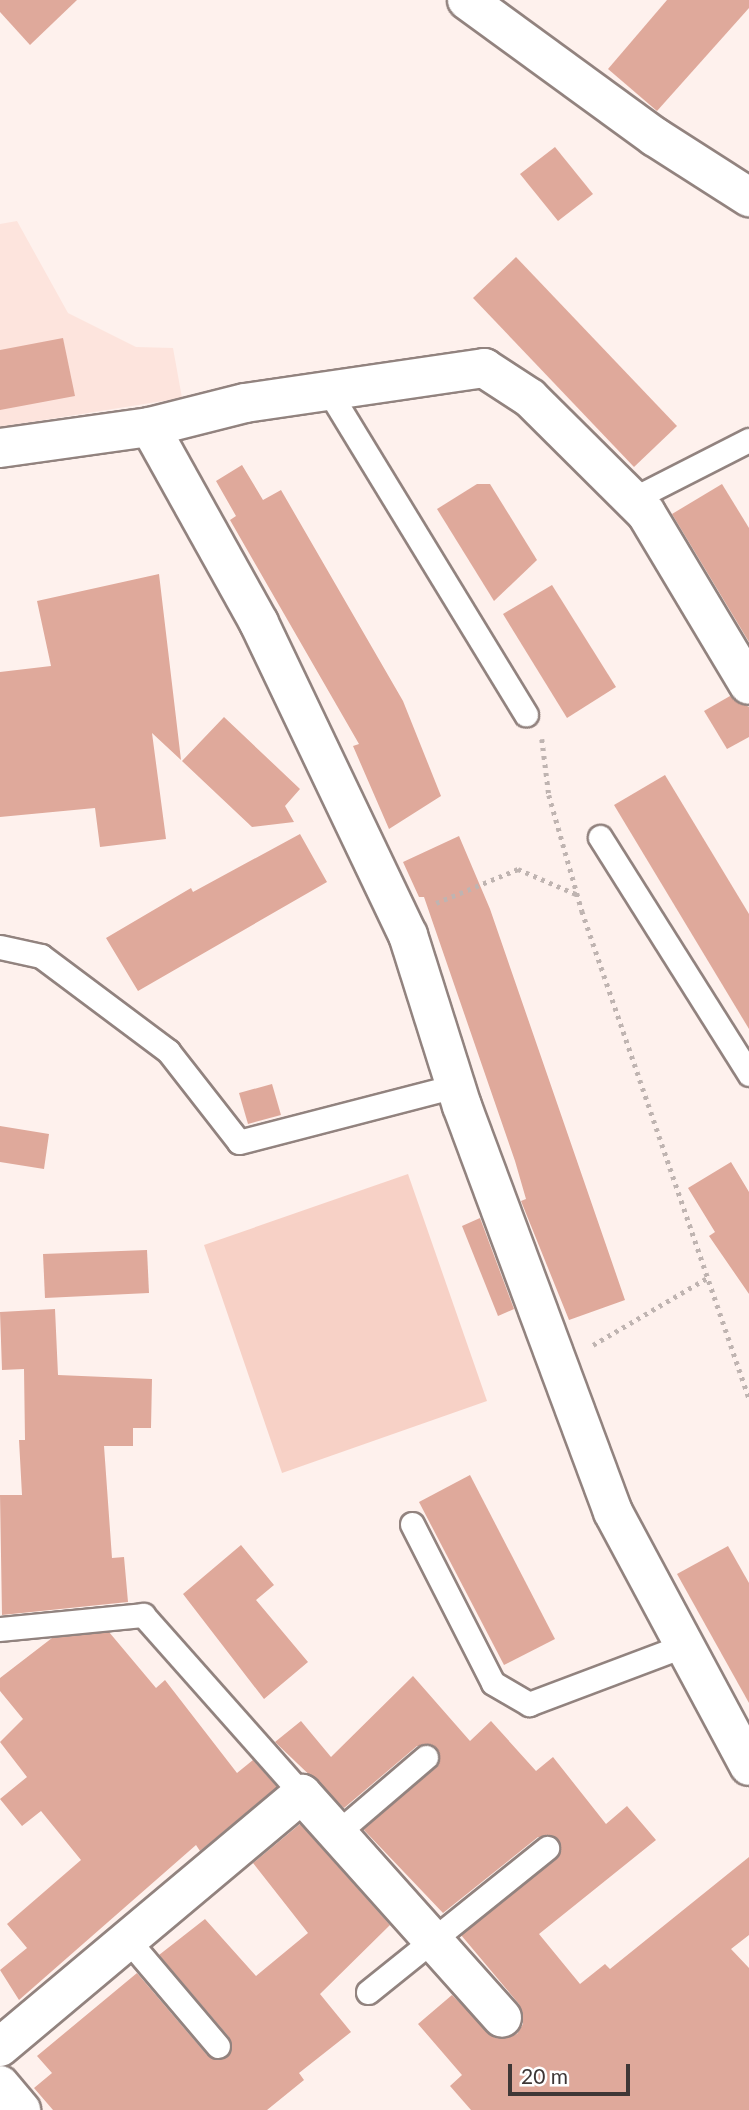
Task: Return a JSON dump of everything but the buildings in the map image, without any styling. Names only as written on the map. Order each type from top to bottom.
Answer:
[{"type":"street","points":[[467,0],[655,137],[749,197]]},
{"type":"street","points":[[0,448],[150,426],[328,390],[484,368],[530,398],[633,499],[749,685]]},
{"type":"street","points":[[150,426],[259,623],[400,919],[456,1086],[613,1512],[749,1766]]},
{"type":"street","points":[[0,2047],[302,1794],[502,2018]]},
{"type":"street","points":[[0,2085],[21,2110]]},
{"type":"lane","points":[[328,390],[526,715]]},
{"type":"lane","points":[[633,499],[749,440]]},
{"type":"lane","points":[[600,837],[747,1066]]},
{"type":"lane","points":[[0,947],[41,956],[158,1043],[239,1142],[456,1086]]},
{"type":"lane","points":[[412,1524],[493,1683],[529,1704],[685,1645]]},
{"type":"lane","points":[[0,1629],[143,1615],[302,1794]]},
{"type":"lane","points":[[337,1833],[426,1757]]},
{"type":"lane","points":[[368,1992],[431,1937],[547,1848]]},
{"type":"lane","points":[[128,1940],[218,2046]]},
{"type":"path","points":[[526,715],[543,740],[549,795],[578,895],[749,1398]]},
{"type":"path","points":[[400,919],[518,869],[578,895]]},
{"type":"path","points":[[557,1361],[613,1336],[707,1278]]},
{"type":"shaded area","points":[[17,221],[68,313],[136,347],[173,348],[182,398],[0,427],[0,224]]},
{"type":"shaded area","points":[[408,1174],[487,1401],[282,1473],[204,1245]]}]
